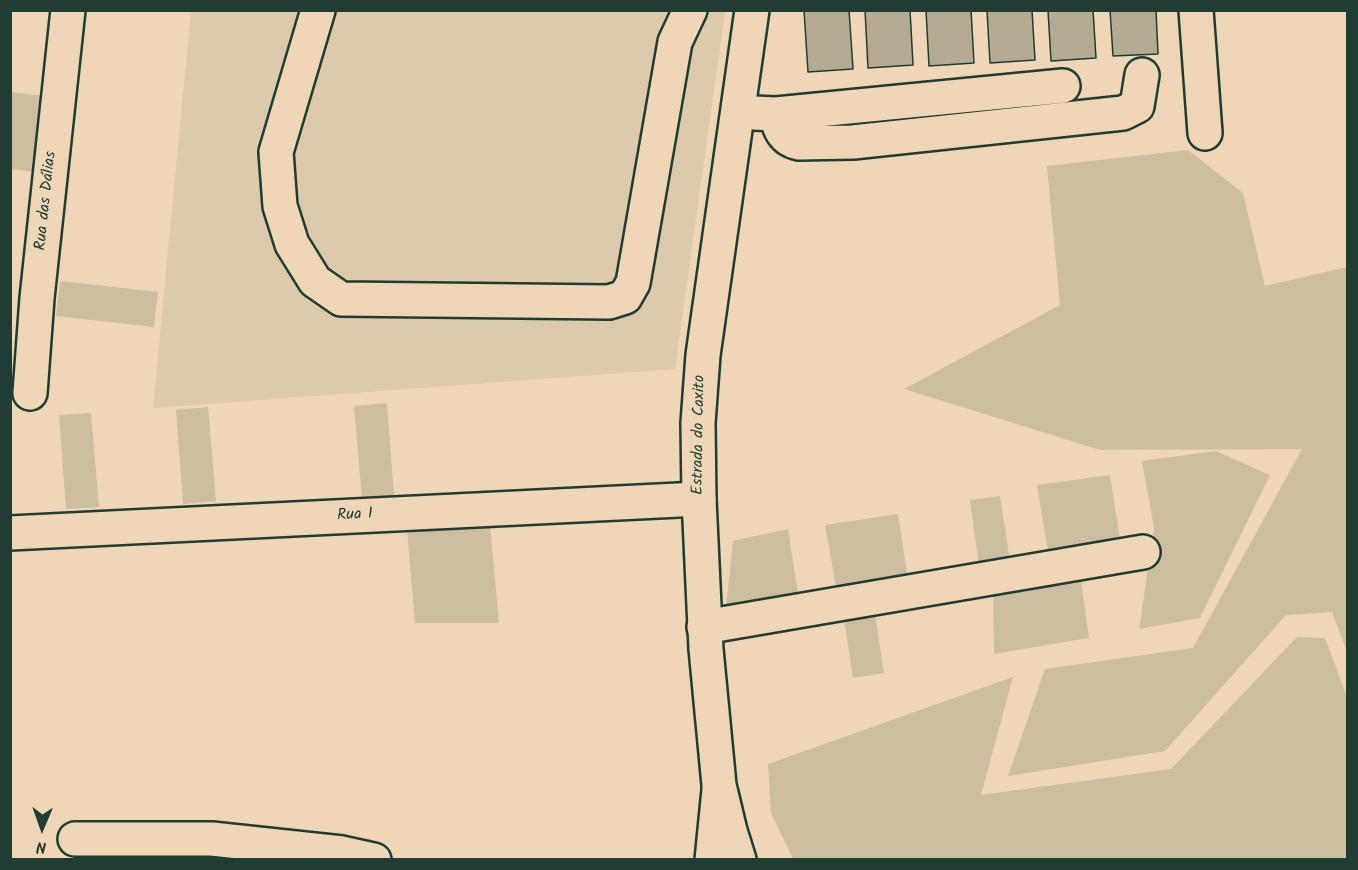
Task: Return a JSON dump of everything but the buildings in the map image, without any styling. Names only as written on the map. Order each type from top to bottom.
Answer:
[{"type":"street","name":"Rua das Dálias","points":[[30,393],[24,299],[68,10]]},
{"type":"street","points":[[318,10],[276,152],[280,206],[292,244],[315,281],[341,299],[609,302],[625,297],[633,283],[675,42],[690,10]]},
{"type":"street","name":"Estrada do Caxito","points":[[739,860],[719,785],[704,627],[698,423],[703,356],[752,10]]},
{"type":"street","points":[[1196,10],[1205,133]]},
{"type":"street","points":[[776,114],[778,128],[783,135],[790,141],[798,143],[853,141],[1111,114],[1131,111],[1137,106],[1142,75]]},
{"type":"street","points":[[737,112],[776,114],[1063,86]]},
{"type":"street","name":"Rua 1","points":[[10,533],[699,499]]},
{"type":"street","points":[[704,627],[1143,552]]},
{"type":"street","points":[[712,860],[719,785]]},
{"type":"street","points":[[75,839],[212,839],[342,853],[374,860]]},
{"type":"shaded area","points":[[191,11],[725,11],[675,369],[153,408]]},
{"type":"shaded area","points":[[11,92],[53,97],[44,173],[11,169]]},
{"type":"shaded area","points":[[1188,150],[1243,193],[1265,286],[1347,267],[1347,652],[1332,612],[1286,615],[1165,751],[1008,776],[1045,669],[1193,648],[1302,449],[1100,450],[904,389],[1060,305],[1047,166]]},
{"type":"shaded area","points":[[60,281],[158,292],[154,327],[56,316]]},
{"type":"shaded area","points":[[387,403],[394,497],[362,499],[354,406]]},
{"type":"shaded area","points":[[208,407],[216,501],[183,504],[176,410]]},
{"type":"shaded area","points":[[91,413],[99,507],[66,509],[59,415]]},
{"type":"shaded area","points":[[1216,451],[1270,475],[1200,618],[1139,629],[1154,528],[1142,461]]},
{"type":"shaded area","points":[[1110,475],[1120,540],[1048,552],[1037,485]]},
{"type":"shaded area","points":[[1000,496],[1010,561],[979,566],[970,500]]},
{"type":"shaded area","points":[[898,514],[908,580],[837,592],[825,525]]},
{"type":"shaded area","points":[[490,525],[499,623],[415,623],[407,529]]},
{"type":"shaded area","points":[[788,529],[798,594],[726,607],[733,541]]},
{"type":"shaded area","points":[[1080,573],[1089,638],[994,654],[993,594]]},
{"type":"shaded area","points":[[874,608],[884,673],[853,678],[843,612]]},
{"type":"shaded area","points":[[1297,637],[1325,638],[1347,697],[1347,859],[793,859],[771,813],[768,764],[1013,677],[981,795],[1171,769]]}]
